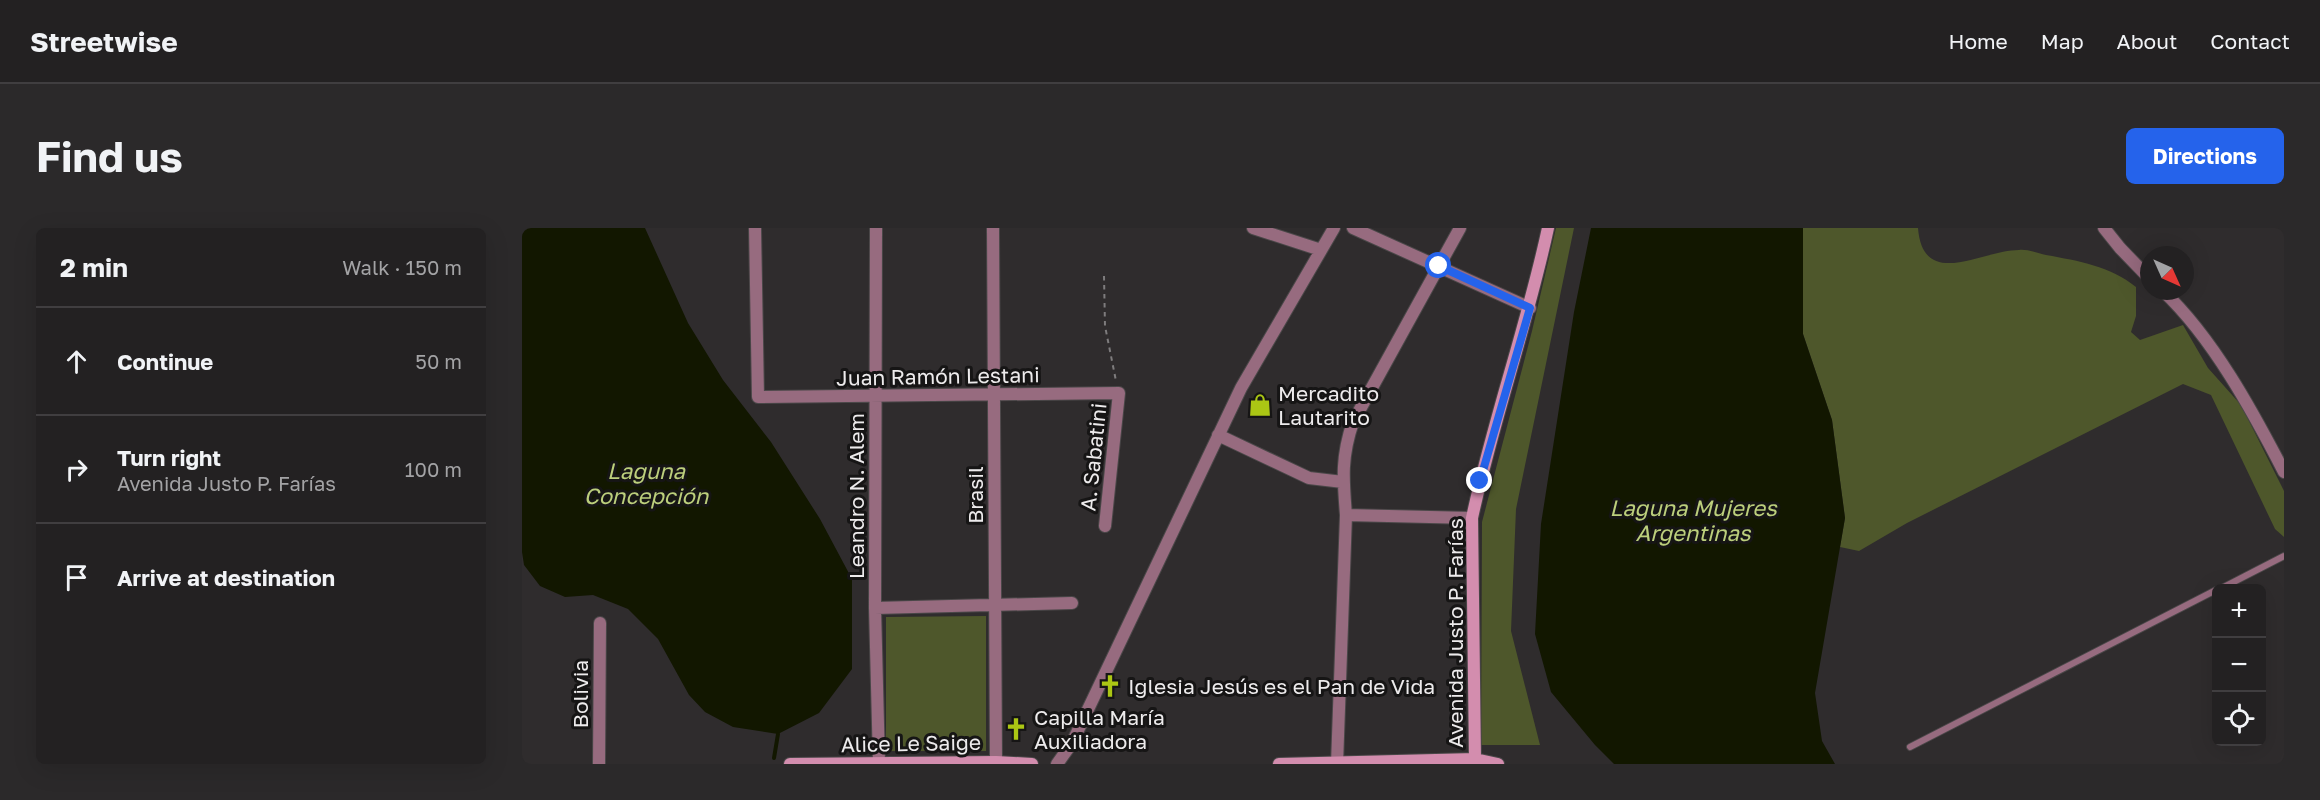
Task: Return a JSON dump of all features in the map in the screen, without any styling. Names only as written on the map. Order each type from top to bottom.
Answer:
[{"type":"street","name":"Juan Ramón Lestani","points":[[754,228],[758,397],[1119,393]]},
{"type":"street","name":"Leandro N. Alem","points":[[876,228],[875,608],[879,763]]},
{"type":"street","name":"Brasil","points":[[993,228],[996,762]]},
{"type":"street","points":[[1253,228],[1321,250]]},
{"type":"street","points":[[1057,764],[1072,743],[1241,388],[1334,228]]},
{"type":"street","points":[[1353,228],[1530,308]]},
{"type":"street","points":[[1337,764],[1346,515],[1343,482],[1344,447],[1353,422],[1460,228]]},
{"type":"street","name":"Avenida Justo P. Farías","points":[[1475,759],[1472,518],[1480,481],[1530,308],[1548,228]]},
{"type":"street","points":[[2104,228],[2140,269]]},
{"type":"street","points":[[2173,300],[2213,351],[2262,430],[2284,472]]},
{"type":"street","name":"A. Sabatini","points":[[1105,526],[1119,393]]},
{"type":"street","points":[[1218,435],[1309,478],[1343,482]]},
{"type":"street","points":[[1346,515],[1472,518]]},
{"type":"street","points":[[875,608],[1072,603]]},
{"type":"street","name":"Bolivia","points":[[599,764],[600,623]]},
{"type":"street","points":[[1279,764],[1475,759],[1498,764]]},
{"type":"street","name":"Alice Le Saige","points":[[790,764],[996,762],[1032,764]]},
{"type":"lane","points":[[2228,584],[2284,556]]},
{"type":"lane","points":[[1910,747],[2212,592]]},
{"type":"path","points":[[1104,276],[1105,326],[1119,393]]},
{"type":"green space","points":[[1556,228],[1574,228],[1516,509],[1511,631],[1540,745],[1481,745],[1482,522],[1532,331]]},
{"type":"green space","points":[[1803,228],[1918,228],[1922,247],[1931,258],[1942,263],[1956,263],[2004,252],[2025,250],[2094,265],[2126,280],[2136,287],[2136,316],[2131,332],[2140,340],[2183,325],[2208,368],[2241,405],[2284,491],[2284,537],[2275,529],[2211,395],[2183,384],[1907,523],[1859,551],[1840,547],[1845,518],[1832,420],[1803,334]]},
{"type":"green space","points":[[986,616],[986,751],[886,751],[886,617]]},
{"type":"water","name":"Laguna Concepción","points":[[522,228],[645,228],[688,323],[723,380],[771,442],[820,519],[852,579],[852,669],[819,713],[778,734],[733,727],[705,712],[689,695],[658,639],[628,609],[593,595],[565,597],[540,586],[524,565],[522,552]]},
{"type":"water","name":"Laguna Mujeres Argentinas","points":[[1591,228],[1803,228],[1803,334],[1832,420],[1845,518],[1815,693],[1822,741],[1835,764],[1614,764],[1551,692],[1535,634],[1541,524],[1574,312]]},
{"type":"waterway","points":[[774,758],[778,734]]},
{"type":"place","name":"Mercadito Lautarito","points":[[1260,405]]},
{"type":"place","name":"Iglesia Jesús es el Pan de Vida","points":[[1110,686]]},
{"type":"place","name":"Capilla María Auxiliadora","points":[[1016,729]]},
{"type":"route","points":[[1439,266],[1530,308],[1480,481]]}]
